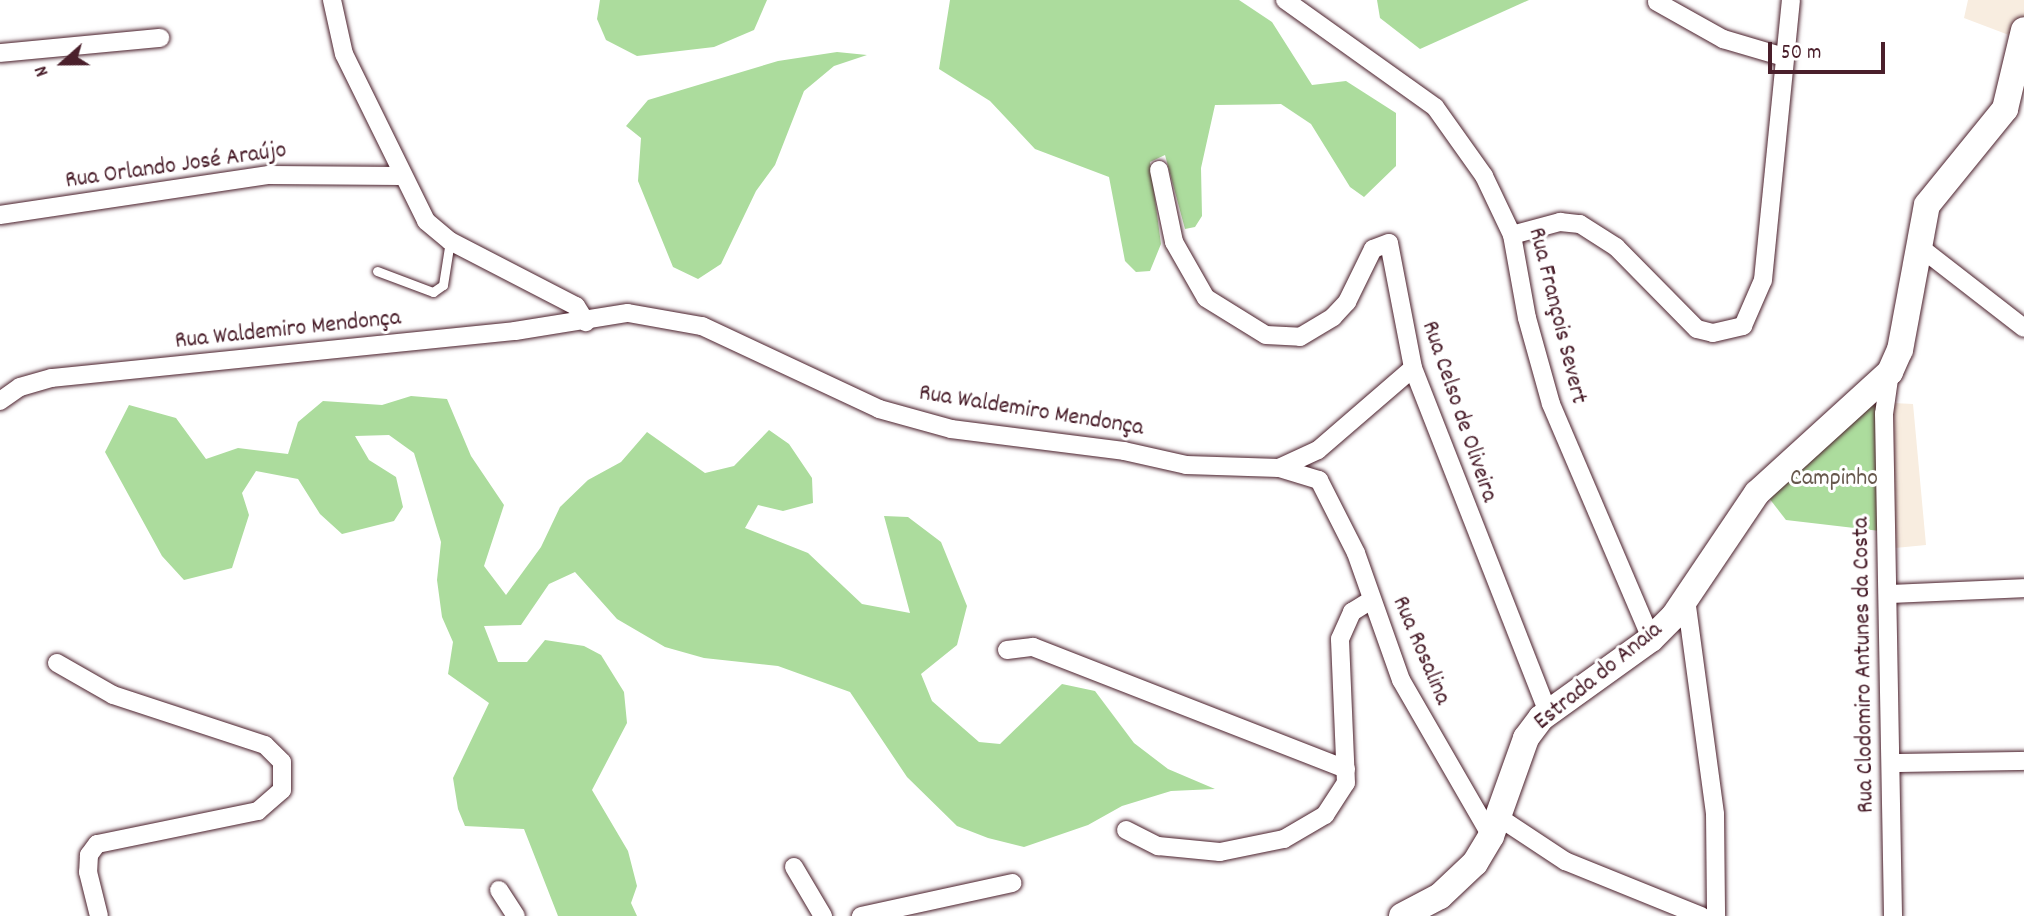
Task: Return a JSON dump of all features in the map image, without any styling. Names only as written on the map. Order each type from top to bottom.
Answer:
[{"type":"street","points":[[332,0],[344,54],[401,176],[426,221],[450,242],[568,301],[586,322]]},
{"type":"street","name":"Rua François Severt","points":[[1285,0],[1435,107],[1484,176],[1512,236],[1543,382],[1651,639]]},
{"type":"street","points":[[1512,236],[1560,222],[1580,224],[1616,247],[1697,329],[1713,333],[1743,326],[1763,280],[1791,0]]},
{"type":"street","points":[[1657,2],[1723,39],[1784,57]]},
{"type":"street","points":[[1883,378],[1900,350],[1917,245],[1933,195],[2005,109],[2024,30]]},
{"type":"street","points":[[0,53],[160,38]]},
{"type":"street","name":"Rua Celso de Oliveira","points":[[1159,170],[1174,242],[1206,298],[1266,335],[1300,337],[1333,317],[1347,302],[1373,249],[1389,243],[1413,368],[1548,712]]},
{"type":"street","name":"Rua Orlando José Araújo","points":[[0,215],[269,175],[401,176]]},
{"type":"street","points":[[1917,245],[2024,328]]},
{"type":"street","name":"Rua Waldemiro Mendonça","points":[[0,401],[20,387],[52,378],[586,322],[628,313],[702,326],[879,410],[951,429],[1124,451],[1186,465],[1279,468],[1318,450],[1413,368]]},
{"type":"street","name":"Estrada do Anaia","points":[[1402,916],[1458,883],[1494,826],[1526,738],[1548,712],[1614,671],[1651,639],[1686,599],[1757,494],[1883,378]]},
{"type":"street","name":"Rua Clodomiro Antunes da Costa","points":[[1883,378],[1893,763],[1893,916]]},
{"type":"street","name":"Rua Rosalina","points":[[1318,450],[1319,480],[1356,553],[1401,680],[1494,826]]},
{"type":"street","points":[[1279,468],[1319,480]]},
{"type":"street","points":[[1888,594],[2024,588]]},
{"type":"street","points":[[1686,599],[1715,814],[1716,916]]},
{"type":"street","points":[[1126,830],[1158,846],[1254,849],[1325,815],[1340,799],[1346,769],[1340,639],[1352,612],[1371,600]]},
{"type":"street","points":[[1007,650],[1033,647],[1346,769]]},
{"type":"street","points":[[57,663],[113,695],[265,745],[282,762],[282,790],[258,811],[97,844],[89,855],[88,872],[99,916]]},
{"type":"street","points":[[1893,763],[2024,761]]},
{"type":"street","points":[[1494,826],[1565,861],[1702,916]]},
{"type":"street","points":[[794,867],[823,916]]},
{"type":"street","points":[[862,916],[1012,883]]},
{"type":"street","points":[[499,890],[516,916]]},
{"type":"lane","points":[[377,271],[433,292],[443,285],[450,242]]},
{"type":"shaded area","points":[[1968,0],[2024,0],[2024,93],[2014,91],[2022,40],[1964,18]]},
{"type":"shaded area","points":[[1893,403],[1913,404],[1926,545],[1895,548]]},
{"type":"green space","points":[[600,0],[767,0],[754,30],[714,47],[637,56],[606,40],[597,19]]},
{"type":"green space","points":[[950,0],[1239,0],[1272,22],[1312,85],[1346,81],[1396,113],[1396,166],[1364,197],[1350,187],[1311,124],[1281,104],[1215,105],[1201,168],[1202,216],[1195,227],[1185,229],[1165,155],[1150,162],[1161,244],[1150,271],[1136,272],[1125,261],[1109,177],[1035,149],[990,101],[939,69]]},
{"type":"green space","points":[[1377,0],[1529,0],[1420,49],[1380,18]]},
{"type":"green space","points":[[837,52],[867,55],[834,66],[804,91],[775,165],[756,191],[721,264],[698,279],[673,267],[638,181],[641,138],[626,126],[648,100],[778,61]]},
{"type":"green space","name":"Campinho","points":[[1881,378],[1880,531],[1786,520],[1762,489]]},
{"type":"green space","points":[[411,396],[447,399],[471,456],[504,505],[484,566],[506,595],[541,547],[560,507],[588,480],[621,462],[647,432],[705,473],[734,466],[769,430],[789,444],[812,478],[813,503],[783,511],[758,505],[745,528],[808,553],[862,604],[910,613],[884,516],[908,517],[941,542],[967,606],[957,645],[921,674],[932,701],[979,742],[1000,744],[1062,684],[1095,691],[1134,743],[1168,769],[1215,789],[1171,791],[1122,806],[1088,825],[1024,847],[988,838],[957,826],[907,777],[850,692],[778,666],[704,658],[665,647],[617,619],[575,572],[549,584],[521,625],[484,626],[498,662],[527,662],[545,640],[584,646],[601,655],[624,692],[627,723],[592,790],[628,851],[637,886],[631,903],[637,916],[558,916],[524,829],[465,826],[458,809],[453,778],[489,703],[448,674],[453,642],[442,617],[437,580],[441,542],[414,453],[389,435],[355,436],[369,460],[396,477],[403,507],[394,521],[342,534],[320,514],[298,479],[256,471],[242,493],[249,515],[232,568],[184,580],[162,556],[105,452],[129,405],[176,418],[206,459],[238,448],[288,454],[298,422],[323,401],[382,405]]}]
